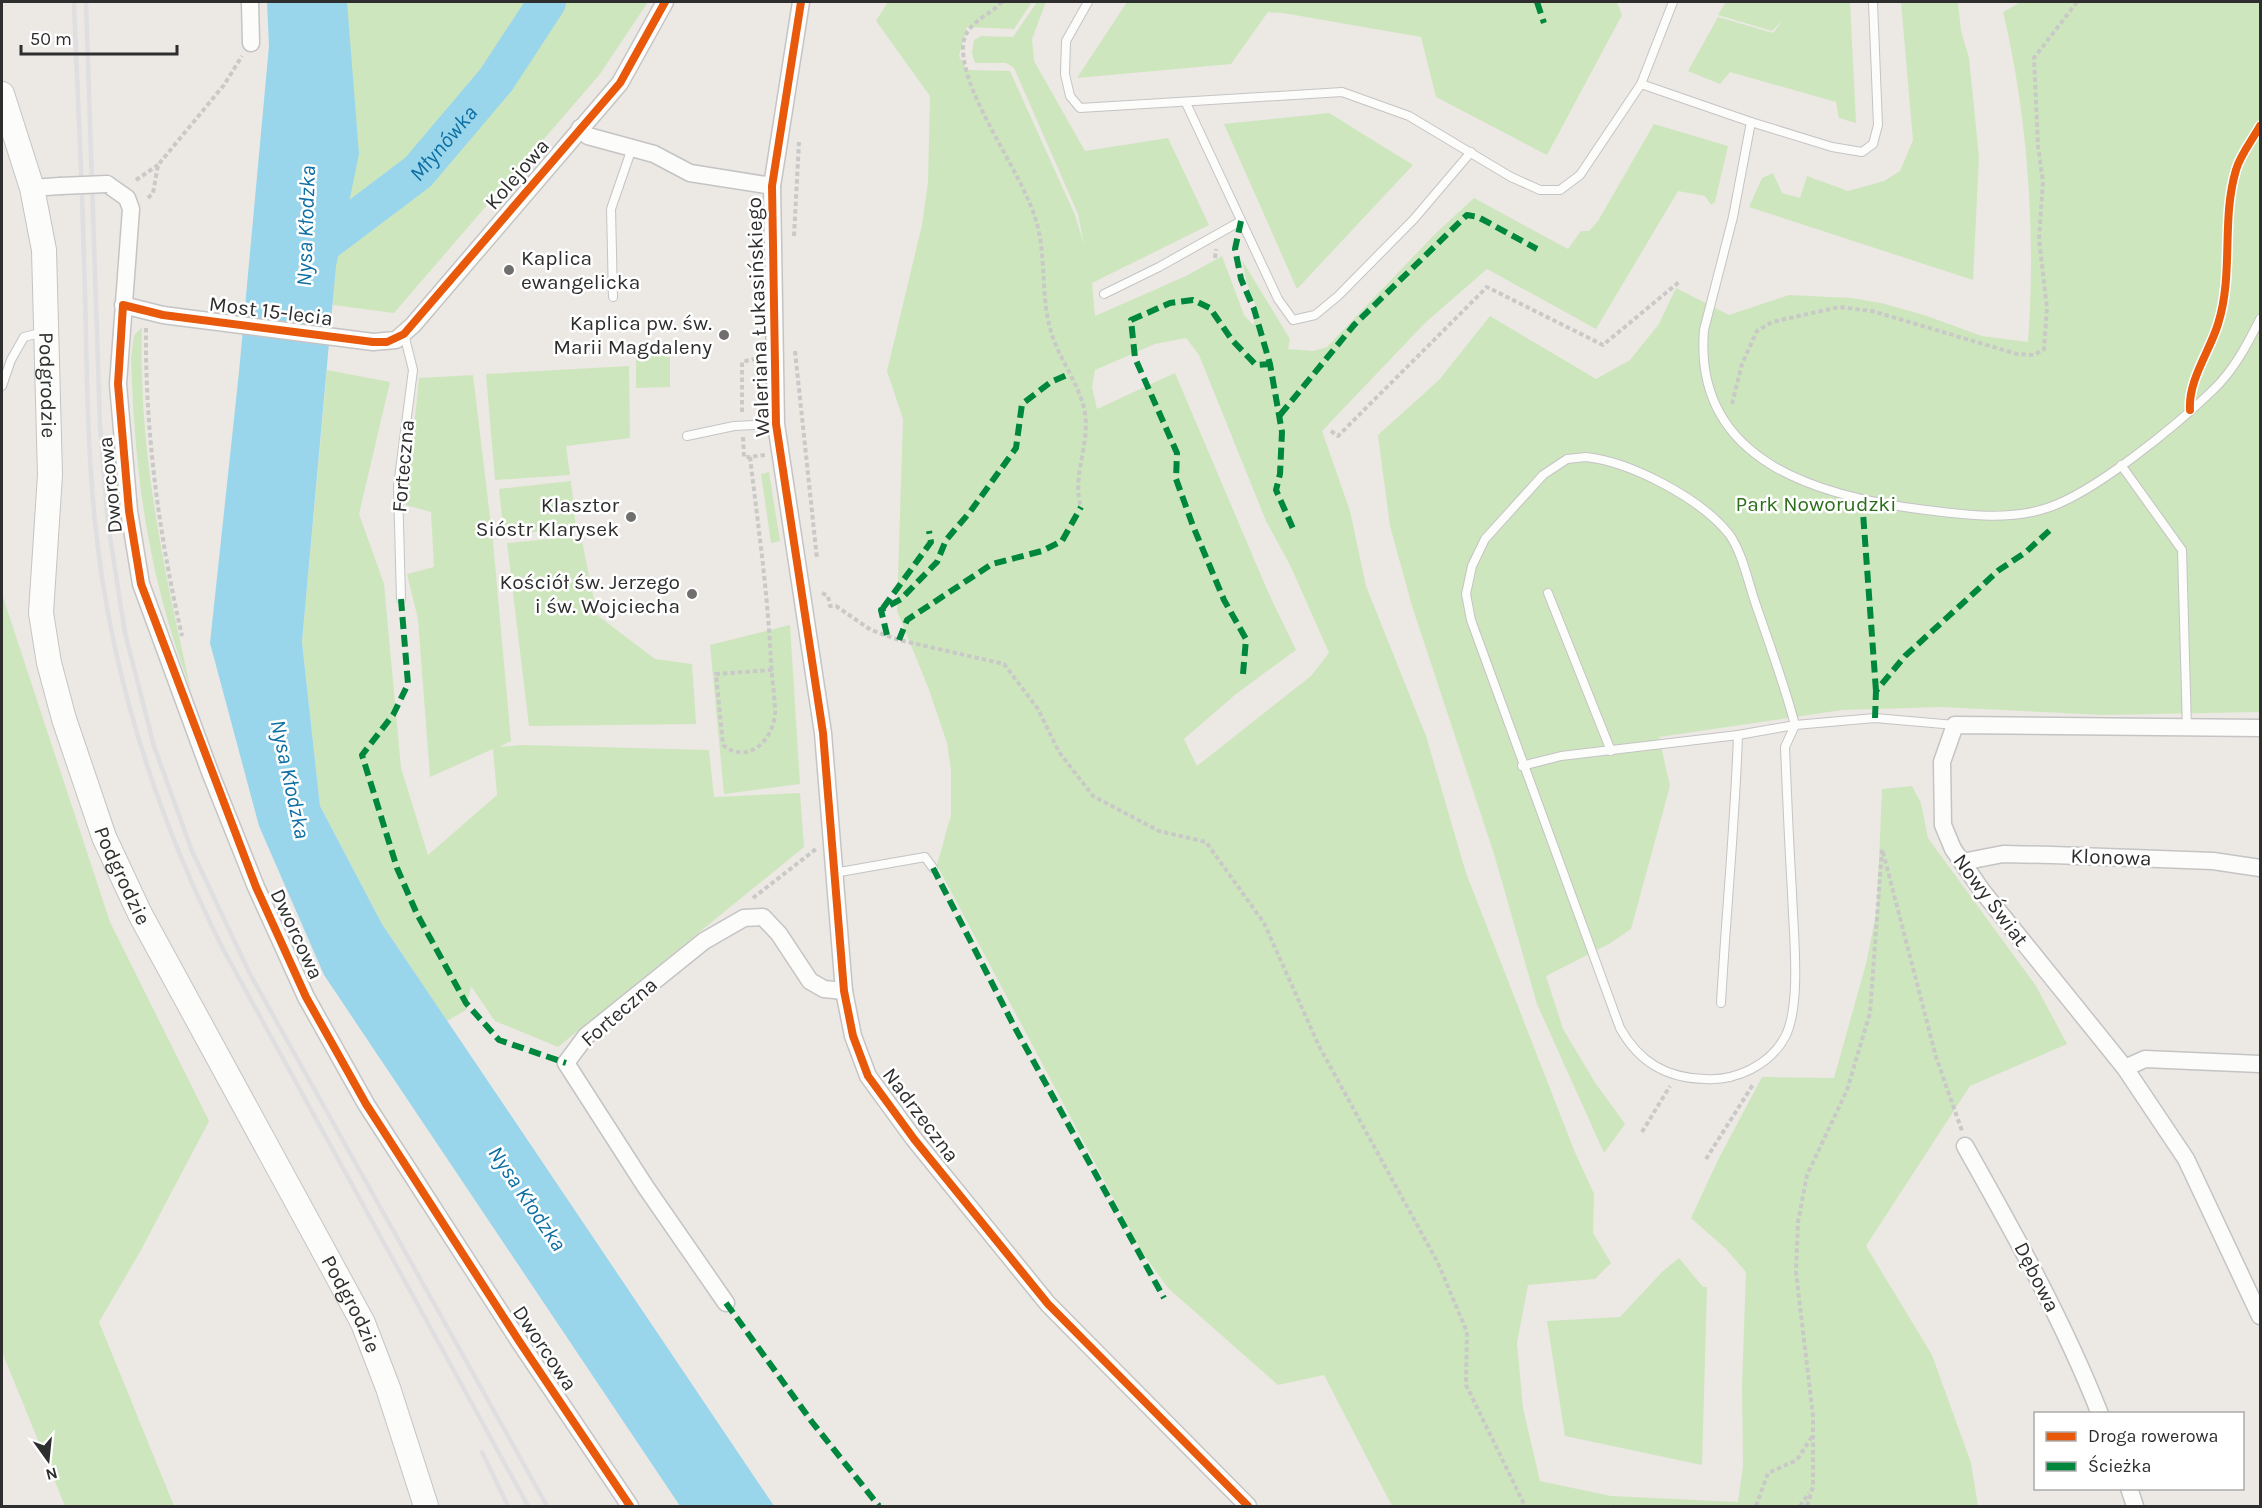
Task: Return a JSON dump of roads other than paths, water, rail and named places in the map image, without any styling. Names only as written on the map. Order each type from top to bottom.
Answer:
[{"type":"main road","name":"Podgrodzie","points":[[2,94],[32,188],[44,250],[50,474],[41,613],[49,663],[76,757],[104,837],[140,914],[363,1323],[388,1388],[426,1506]]},
{"type":"street","points":[[250,2],[251,43]]},
{"type":"street","name":"Kolejowa","points":[[404,334],[620,83],[665,2]]},
{"type":"street","name":"Waleriana Łukasińskiego","points":[[801,2],[772,186],[776,424],[807,631]]},
{"type":"street","points":[[580,128],[588,136],[654,154],[690,173],[772,186]]},
{"type":"street","name":"Dworcowa","points":[[32,188],[107,184],[127,198],[131,209],[117,384],[129,511],[141,584],[165,653],[256,887],[306,997],[366,1104],[519,1341],[630,1506]]},
{"type":"street","name":"Most 15-lecia","points":[[123,305],[164,315],[373,342],[387,342],[404,334]]},
{"type":"street","name":"Nadrzeczna","points":[[807,631],[823,733],[843,991],[853,1036],[868,1077],[914,1139],[1048,1304],[1248,1506]]},
{"type":"street","points":[[1955,725],[2260,728]]},
{"type":"street","name":"Nowy Świat","points":[[1955,725],[1942,762],[1941,809],[1943,825],[1953,849],[2026,946],[2126,1068],[2186,1159],[2260,1316]]},
{"type":"street","name":"Klonowa","points":[[1962,862],[2003,854],[2213,861],[2260,868]]},
{"type":"street","name":"Forteczna","points":[[726,1303],[645,1186],[566,1063],[586,1036],[704,942],[744,918],[763,917],[779,934],[810,981],[824,989],[843,991]]},
{"type":"street","points":[[2126,1068],[2145,1059],[2260,1064]]},
{"type":"street","name":"Dębowa","points":[[1965,1146],[2029,1260],[2077,1356],[2100,1412]]},
{"type":"street","points":[[2130,1490],[2135,1506]]},
{"type":"lane","points":[[1088,2],[1066,41],[1067,85],[1070,96],[1080,108],[1342,92],[1409,116],[1511,177],[1540,190],[1560,190],[1580,175],[1641,84],[1673,2]]},
{"type":"lane","points":[[1641,84],[1832,147],[1862,152],[1873,144],[1878,125],[1873,2]]},
{"type":"lane","points":[[1186,103],[1278,299],[1293,320],[1316,315],[1338,296],[1414,219],[1471,152]]},
{"type":"lane","points":[[1752,122],[1733,217],[1704,330],[1704,363],[1723,417],[1732,432],[1769,463],[1810,486],[1836,494],[1895,506],[1965,515],[2015,516],[2048,508],[2077,495],[2121,465],[2214,390],[2243,354],[2260,319]]},
{"type":"lane","points":[[613,297],[611,209],[632,148]]},
{"type":"lane","points":[[1104,294],[1159,267],[1242,221]]},
{"type":"lane","points":[[2,386],[10,360],[24,337],[47,331]]},
{"type":"lane","name":"Forteczna","points":[[401,599],[398,486],[413,370],[404,334]]},
{"type":"lane","points":[[687,436],[742,426],[776,424]]},
{"type":"lane","points":[[1567,459],[1606,459],[1663,484],[1713,518],[1730,536],[1745,572],[1795,725],[1785,747],[1795,954],[1793,1011],[1785,1036],[1761,1065],[1731,1076],[1711,1080],[1677,1075],[1647,1063],[1629,1044],[1620,1028],[1522,766],[1471,620],[1466,594],[1472,566],[1485,539],[1535,483],[1567,459]]},
{"type":"lane","points":[[2121,465],[2182,550],[2187,729]]},
{"type":"lane","points":[[1548,593],[1611,751]]},
{"type":"lane","points":[[1522,766],[1561,756],[1738,735],[1795,725],[1875,718],[1955,725]]},
{"type":"lane","points":[[1720,1003],[1729,866],[1736,801],[1738,735]]},
{"type":"lane","points":[[834,873],[925,857],[933,868]]},
{"type":"water","name":"Nysa Kłodzka","points":[[267,2],[347,2],[359,154],[336,266],[302,642],[320,806],[382,924],[774,1506],[680,1506],[324,975],[259,826],[210,643],[239,372],[269,46]]},
{"type":"waterway","name":"Młynówka","points":[[308,255],[418,172],[496,80],[547,2]]},
{"type":"railway","points":[[74,2],[92,489],[102,578],[112,633],[139,741],[177,847],[223,949],[528,1506]]},
{"type":"railway","points":[[86,2],[100,425],[108,524],[125,633],[154,746],[192,851],[250,974],[547,1506]]},
{"type":"railway","points":[[482,1452],[508,1506]]},
{"type":"place","name":"Kaplica ewangelicka","points":[[509,270]]},
{"type":"place","name":"Kaplica pw. św. Marii Magdaleny","points":[[724,335]]},
{"type":"place","name":"Klasztor Sióstr Klarysek","points":[[631,517]]},
{"type":"place","name":"Kościół św. Jerzego i św. Wojciecha","points":[[692,594]]},
{"type":"park label","name":"Park Noworudzki","points":[[1816,504]]}]
